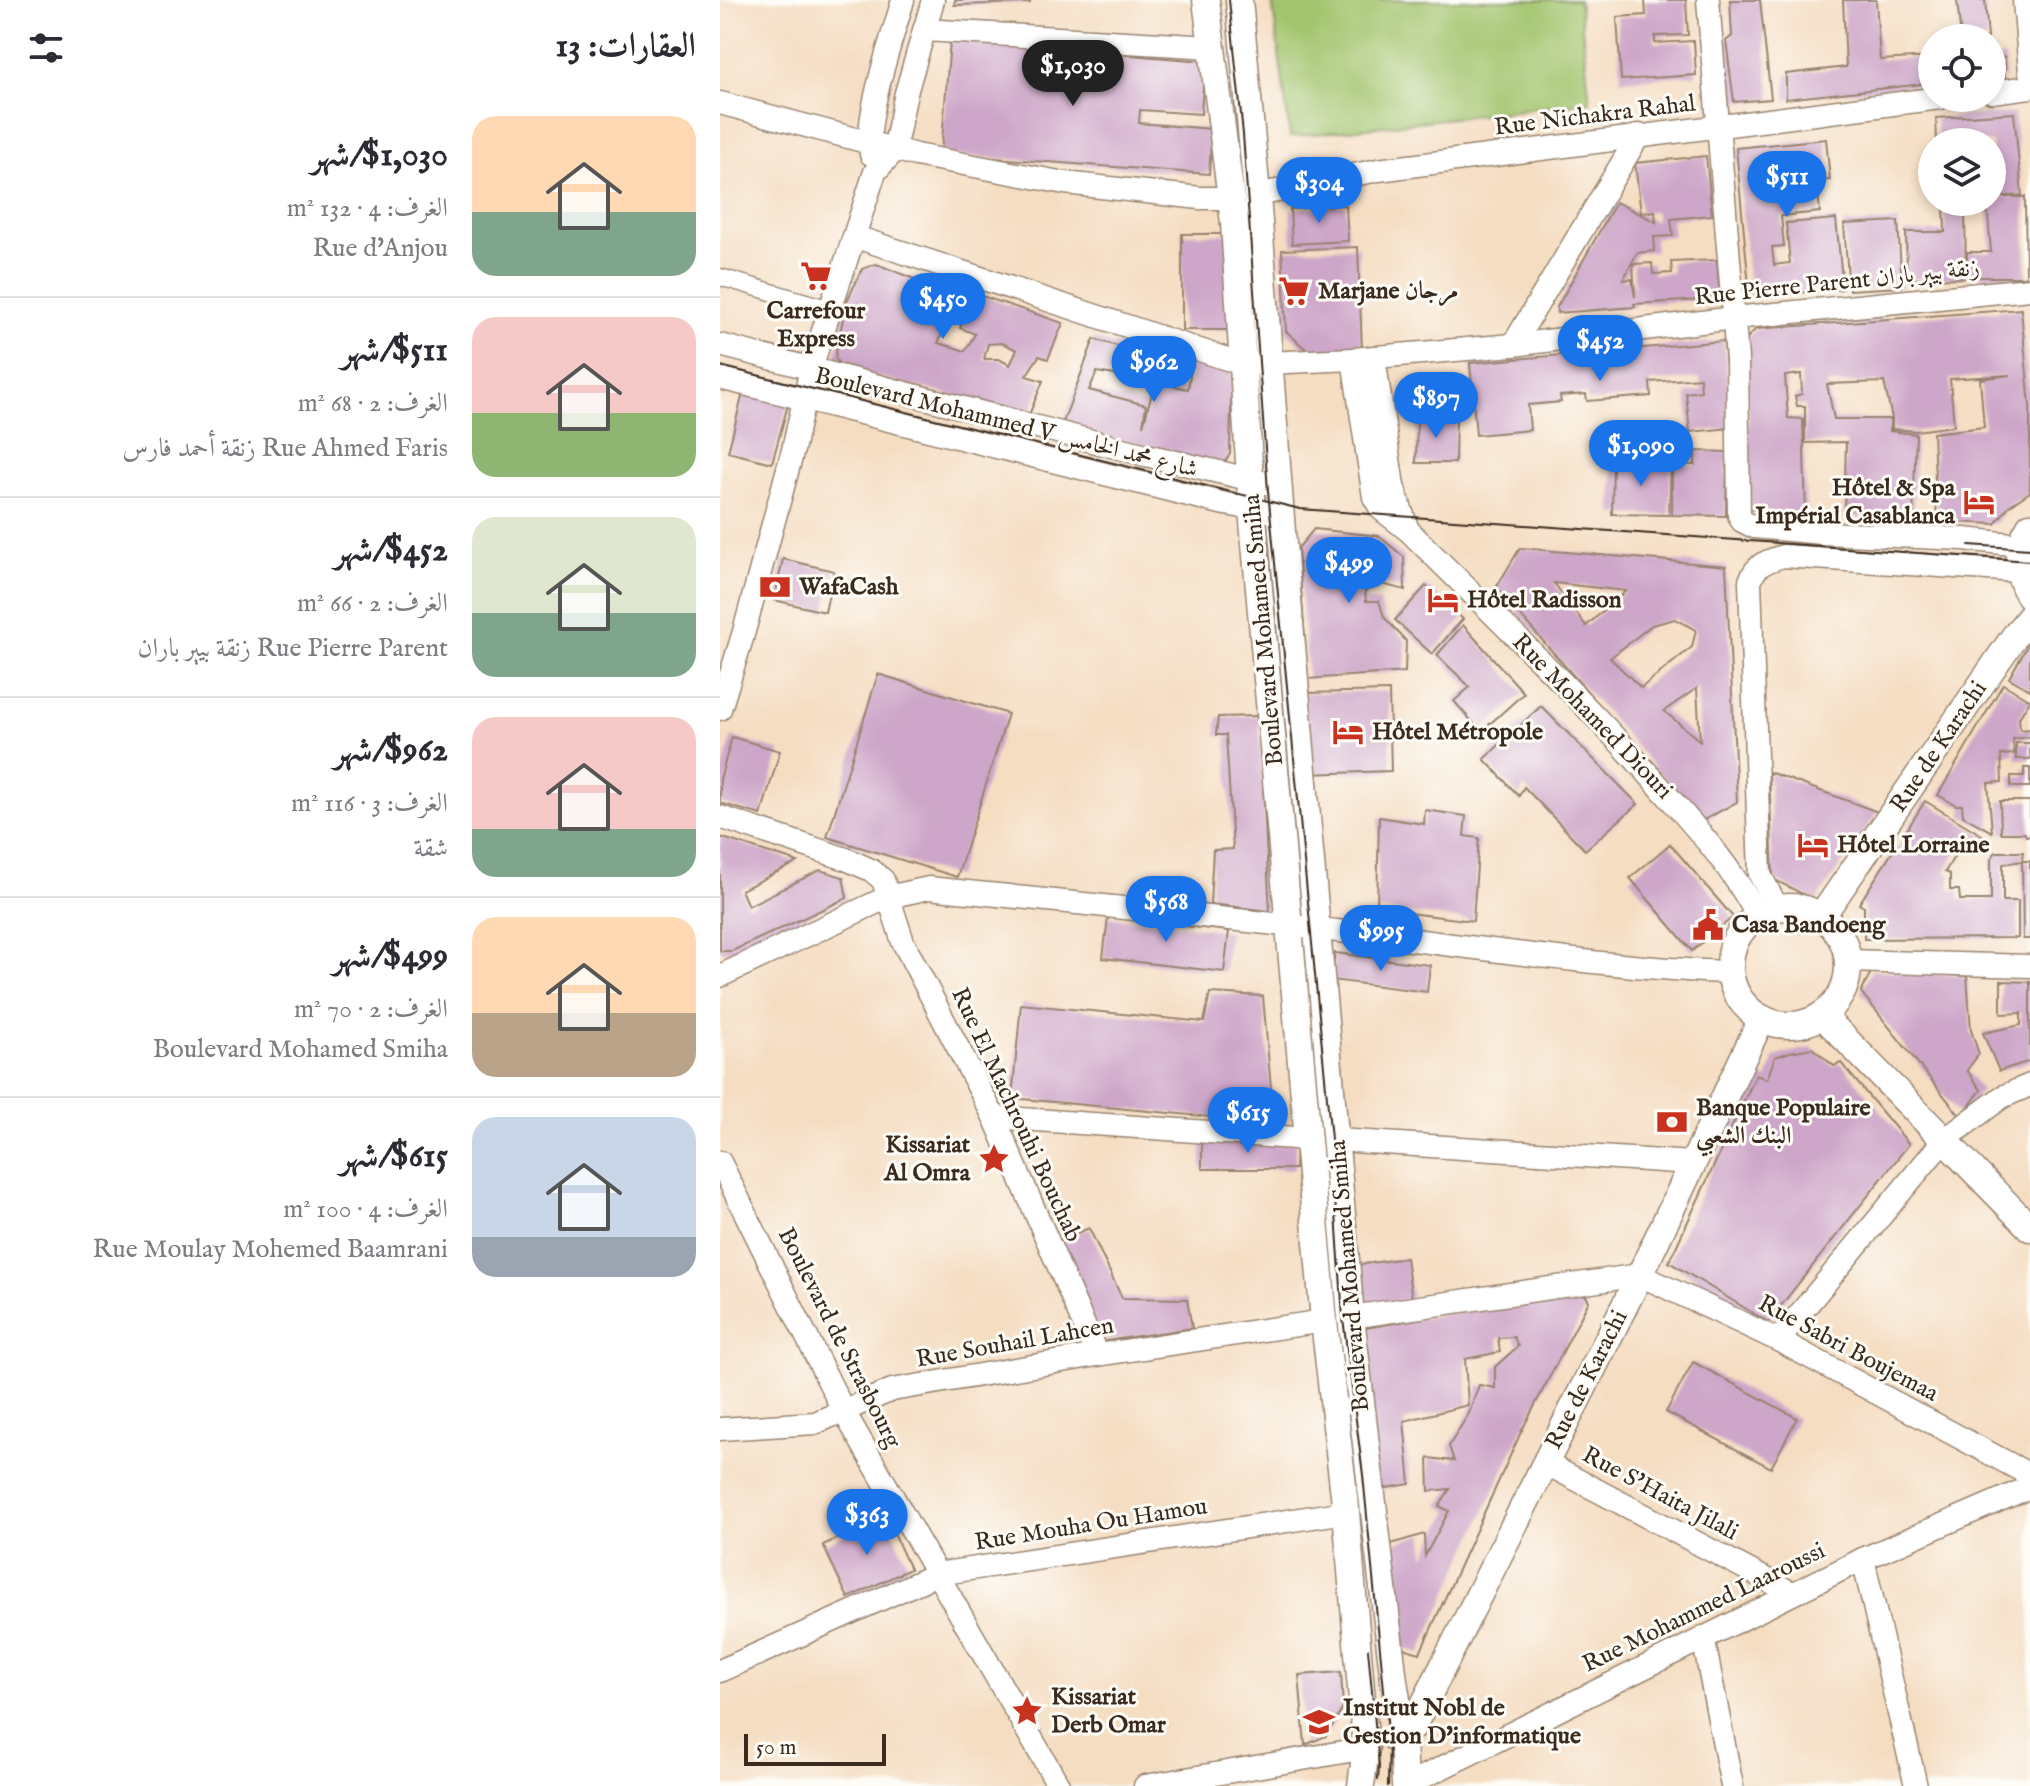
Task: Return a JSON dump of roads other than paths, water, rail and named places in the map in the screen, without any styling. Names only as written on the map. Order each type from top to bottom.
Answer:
[{"type":"street","points":[[875,172],[868,142],[882,72],[903,0]]},
{"type":"street","points":[[720,709],[743,635],[811,368],[875,172],[894,151],[906,93],[933,0]]},
{"type":"street","name":"Boulevard Mohamed Smiha","points":[[1206,0],[1212,47],[1245,196],[1270,363],[1351,1317],[1403,1736],[1405,1786]]},
{"type":"street","name":"Boulevard Mohamed Smiha","points":[[1239,0],[1245,196],[1242,364],[1252,510],[1324,1321],[1346,1512],[1366,1748],[1361,1786]]},
{"type":"street","points":[[1708,0],[1734,318],[1739,412],[1739,515],[1744,524],[1850,535],[1964,539],[2023,547]]},
{"type":"street","points":[[2024,0],[2030,72]]},
{"type":"street","points":[[924,30],[1212,47]]},
{"type":"street","points":[[2006,90],[2030,87]]},
{"type":"street","name":"Rue Nichakra Rahal","points":[[720,103],[894,151],[1065,183],[1200,198],[1245,196],[1378,170],[1918,101]]},
{"type":"street","points":[[1513,345],[1639,135]]},
{"type":"street","name":"Rue Pierre Parent زنقة بيير باران","points":[[856,237],[1242,364],[1364,358],[1513,345],[1734,318],[2030,289]]},
{"type":"street","points":[[720,277],[830,309]]},
{"type":"street","name":"Boulevard Mohammed V شارع محمد الخامس","points":[[720,345],[1130,451],[1279,485]]},
{"type":"street","name":"Rue Mohamed Diouri","points":[[1364,358],[1393,486],[1409,531],[1611,732],[1768,913]]},
{"type":"street","name":"Boulevard Mohammed V شارع محمد الخامس","points":[[720,378],[1252,510],[1281,512]]},
{"type":"street","points":[[1768,913],[1760,875],[1750,581],[1754,570],[1764,562],[1783,556],[2023,547]]},
{"type":"street","points":[[2023,547],[2030,597]]},
{"type":"street","name":"Rue de Karachi","points":[[1821,917],[2006,647],[2030,617]]},
{"type":"street","points":[[720,817],[871,870],[883,880],[888,897]]},
{"type":"street","points":[[720,976],[888,897],[929,888],[1318,928],[1547,957],[1730,972]]},
{"type":"street","name":"Rue El Machrouhi Bouchab","points":[[888,897],[903,942],[994,1117],[1097,1355]]},
{"type":"street","points":[[1801,909],[1821,917],[1841,939],[1848,961],[1844,989],[1837,1001],[1822,1015],[1790,1025],[1762,1018],[1747,1008],[1738,997],[1730,972],[1730,958],[1743,929],[1768,913],[1801,909]]},
{"type":"street","points":[[1848,961],[2030,966]]},
{"type":"street","points":[[1822,1015],[2030,1228]]},
{"type":"street","name":"Rue de Karachi","points":[[1403,1736],[1412,1728],[1640,1275],[1762,1018]]},
{"type":"street","points":[[1778,1340],[1943,1141],[2002,1097],[2030,1085]]},
{"type":"street","points":[[994,1117],[1309,1139]]},
{"type":"street","points":[[1337,1140],[1692,1163]]},
{"type":"street","name":"Boulevard de Strasbourg","points":[[720,1162],[843,1410],[1059,1786]]},
{"type":"street","points":[[1351,1317],[1640,1275]]},
{"type":"street","name":"Rue Sabri Boujemaa","points":[[1640,1275],[1778,1340],[2030,1475]]},
{"type":"street","name":"Rue Souhail Lahcen","points":[[720,1429],[798,1425],[829,1418],[892,1390],[1324,1321]]},
{"type":"street","name":"Rue S'Haita Jilali","points":[[1545,1463],[1792,1593]]},
{"type":"street","name":"Rue Mohammed Laaroussi","points":[[1405,1786],[1863,1559],[2030,1487]]},
{"type":"street","name":"Rue Mouha Ou Hamou","points":[[720,1671],[937,1574],[1346,1512]]},
{"type":"street","points":[[1863,1559],[1916,1786]]},
{"type":"street","points":[[1703,1637],[1732,1786]]},
{"type":"street","points":[[1394,1681],[1411,1687],[1432,1687]]},
{"type":"street","points":[[1145,1786],[1366,1748],[1403,1736]]},
{"type":"tram line","points":[[1229,0],[1243,134],[1268,491],[1331,1139],[1343,1318],[1363,1475],[1389,1741],[1388,1786]]},
{"type":"tram line","points":[[720,366],[1300,509],[2030,561]]},
{"type":"tram line","points":[[1969,545],[2030,549]]},
{"type":"tram line","points":[[1368,1649],[1378,1780]]},
{"type":"place","name":"Carrefour Express","points":[[816,276]]},
{"type":"place","name":"Marjane مرجان","points":[[1294,291]]},
{"type":"place","name":"Hôtel & Spa Impérial Casablanca","points":[[1979,502]]},
{"type":"place","name":"WafaCash","points":[[775,587]]},
{"type":"place","name":"Hôtel Radisson","points":[[1443,600]]},
{"type":"place","name":"Hôtel Métropole","points":[[1348,732]]},
{"type":"place","name":"Hôtel Lorraine","points":[[1813,845]]},
{"type":"place","name":"Casa Bandoeng","points":[[1708,925]]},
{"type":"place","name":"Banque Populaire البنك الشعبي","points":[[1672,1122]]},
{"type":"place","name":"Kissariat Al Omra","points":[[994,1159]]},
{"type":"place","name":"Kissariat Derb Omar","points":[[1027,1711]]},
{"type":"place","name":"Institut Nobl de Gestion D'informatique","points":[[1319,1722]]}]
